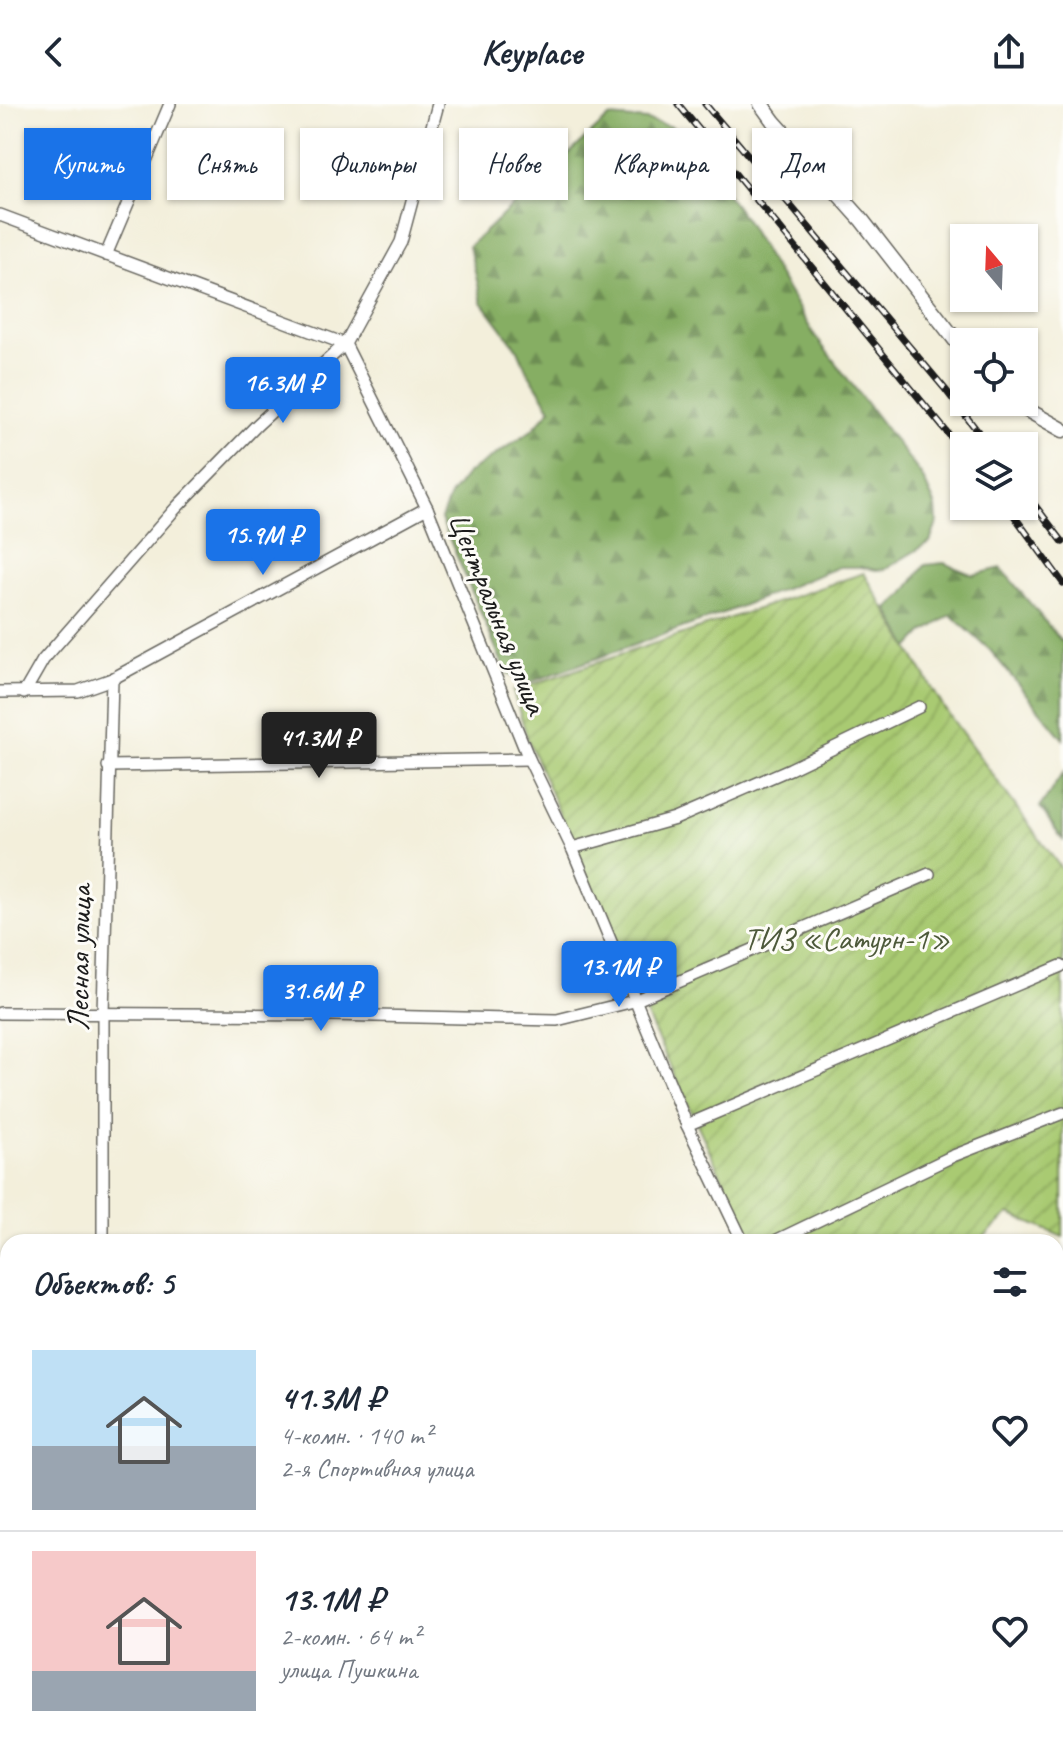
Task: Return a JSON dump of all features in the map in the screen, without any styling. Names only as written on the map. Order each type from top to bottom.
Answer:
[{"type":"street","points":[[106,255],[170,104]]},
{"type":"street","points":[[24,693],[43,660],[176,508],[257,425],[345,344],[401,242],[438,104]]},
{"type":"street","points":[[761,104],[861,219],[950,333]]},
{"type":"street","points":[[0,215],[345,344]]},
{"type":"street","name":"Центральная улица","points":[[345,344],[427,508],[529,759],[572,848],[687,1125],[739,1234]]},
{"type":"street","points":[[1038,416],[1063,430]]},
{"type":"street","points":[[0,692],[78,691],[113,678],[427,508]]},
{"type":"street","name":"Лесная улица","points":[[103,1234],[103,1013],[113,678]]},
{"type":"street","points":[[572,848],[675,819],[790,769],[919,707]]},
{"type":"street","points":[[108,766],[529,759]]},
{"type":"street","points":[[0,1013],[557,1020],[634,1001],[929,874]]},
{"type":"street","points":[[687,1125],[1061,966]]},
{"type":"street","points":[[790,1234],[953,1156],[1063,1113]]},
{"type":"green space","points":[[609,117],[647,120],[673,128],[597,128]]},
{"type":"green space","points":[[584,140],[584,200],[731,200],[815,336],[922,476],[936,507],[937,523],[930,542],[885,569],[839,567],[724,613],[525,684],[506,672],[441,519],[450,496],[467,474],[532,430],[551,409],[518,350],[482,302],[469,246],[519,200],[568,200],[568,155]]},
{"type":"green space","points":[[944,563],[973,575],[1001,568],[1063,643],[1063,739],[990,650],[951,615],[923,633],[909,648],[888,609],[904,594],[925,565]]},
{"type":"green space","name":"ТИЗ «Сатурн-1»","points":[[864,573],[944,708],[1063,871],[1063,1234],[1056,1234],[1009,1214],[987,1234],[748,1234],[645,1012],[528,740],[513,691]]},
{"type":"green space","points":[[1063,773],[1063,840],[1040,807]]},
{"type":"railway","points":[[678,104],[950,436]]},
{"type":"railway","points":[[705,104],[978,432]]},
{"type":"railway","points":[[1038,509],[1063,542]]},
{"type":"railway","points":[[1017,520],[1063,583]]}]
